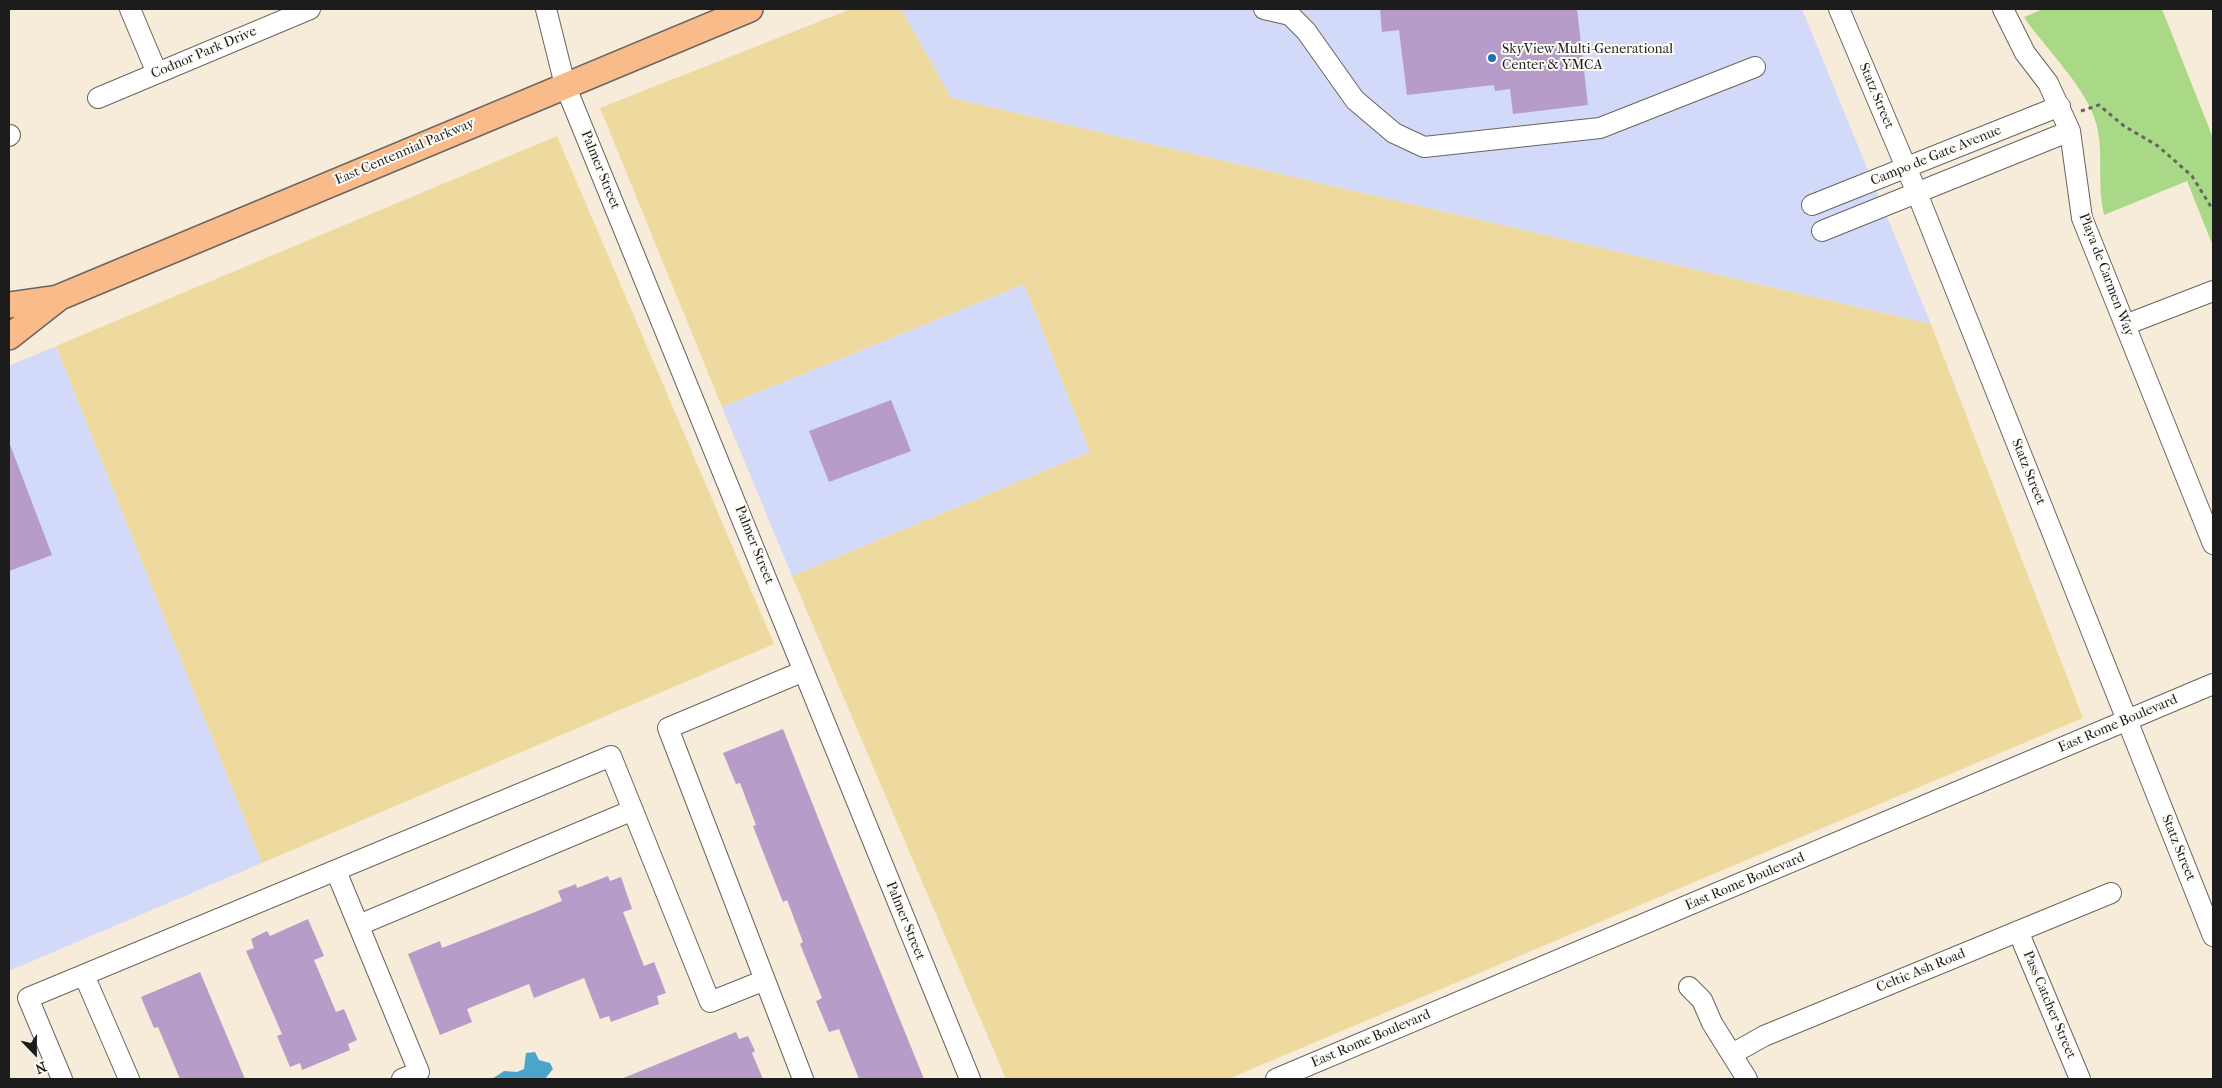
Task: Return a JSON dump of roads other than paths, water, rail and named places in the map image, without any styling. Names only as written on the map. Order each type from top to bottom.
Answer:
[{"type":"main road","name":"East Centennial Parkway","points":[[9,305],[60,297],[750,9]]},
{"type":"main road","name":"East Centennial Parkway","points":[[9,337],[60,297]]},
{"type":"street","points":[[130,9],[157,72]]},
{"type":"street","name":"Codnor Park Drive","points":[[98,98],[310,9]]},
{"type":"street","name":"Palmer Street","points":[[546,9],[566,85],[970,1079]]},
{"type":"street","points":[[1264,9],[1290,15],[1306,31],[1355,100],[1394,133],[1424,148],[1600,128],[1755,67]]},
{"type":"street","name":"Statz Street","points":[[1839,9],[1907,167],[2213,936]]},
{"type":"street","name":"Playa de Carmen Way","points":[[2003,9],[2025,53],[2048,83],[2070,131],[2082,218],[2211,535]]},
{"type":"street","name":"Campo de Gate Avenue","points":[[1812,205],[2060,106]]},
{"type":"street","name":"Campo de Gate Avenue","points":[[1822,231],[2070,131]]},
{"type":"street","points":[[2125,325],[2213,291]]},
{"type":"street","points":[[804,672],[668,728],[804,1079]]},
{"type":"street","name":"East Rome Boulevard","points":[[1276,1079],[2213,684]]},
{"type":"street","points":[[62,1079],[28,998],[612,756],[710,1002],[765,980]]},
{"type":"street","points":[[359,925],[633,810]]},
{"type":"street","points":[[336,871],[419,1072],[402,1079]]},
{"type":"street","name":"Celtic Ash Road","points":[[1732,1054],[1764,1036],[2111,893]]},
{"type":"street","name":"Pass Catcher Street","points":[[2018,931],[2080,1079]]},
{"type":"street","points":[[84,975],[129,1079]]},
{"type":"street","points":[[1689,987],[1702,1000],[1712,1023],[1747,1079]]},
{"type":"water","points":[[535,1052],[539,1060],[550,1063],[553,1069],[545,1079],[492,1079],[504,1071],[517,1072],[524,1069],[526,1053]]},
{"type":"place","name":"SkyView Multi-Generational Center & YMCA","points":[[1492,58]]}]
